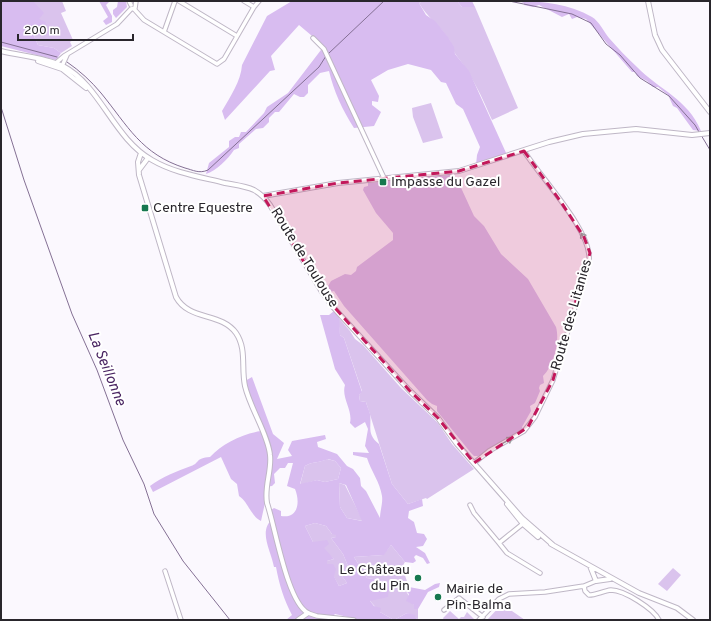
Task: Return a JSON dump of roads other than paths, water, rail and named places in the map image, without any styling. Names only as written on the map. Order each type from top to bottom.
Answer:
[{"type":"street","points":[[164,32],[175,1]]},
{"type":"street","points":[[179,1],[237,36]]},
{"type":"street","points":[[244,1],[254,7]]},
{"type":"street","points":[[59,66],[67,55],[117,24],[133,5],[140,17],[217,64],[224,59],[259,1]]},
{"type":"street","points":[[648,1],[655,35],[662,50],[710,112]]},
{"type":"street","points":[[313,38],[326,53],[384,178]]},
{"type":"street","name":"Route de Toulouse","points":[[1,51],[59,66],[83,82],[124,136],[148,158],[177,171],[249,188],[263,196],[270,204],[327,299],[409,390],[438,418],[524,523],[553,545],[586,562],[595,575]]},
{"type":"street","points":[[59,66],[67,55]]},
{"type":"street","points":[[263,196],[384,178],[459,170],[567,137],[624,129],[699,135],[708,134]]},
{"type":"street","name":"Route des Litanies","points":[[474,463],[489,451],[524,431],[535,417],[553,380],[589,261],[589,249],[584,237],[553,189],[524,151]]},
{"type":"street","points":[[141,153],[138,162],[144,194],[179,302],[191,312],[227,324],[235,332],[241,342],[245,388],[270,454],[266,490],[267,503],[288,578],[297,602],[301,608],[308,613],[325,618],[354,620]]},
{"type":"street","points":[[139,170],[148,158]]},
{"type":"street","points":[[470,505],[472,510],[507,554],[540,573]]},
{"type":"street","points":[[499,543],[524,523]]},
{"type":"street","points":[[165,571],[180,620]]},
{"type":"street","points":[[603,579],[604,574]]},
{"type":"street","points":[[659,620],[655,612],[648,607],[619,592],[609,590],[589,595],[585,591],[586,585],[595,575],[604,574],[643,595],[671,606],[693,620]]},
{"type":"street","points":[[595,575],[603,579],[616,580]]},
{"type":"street","points":[[479,620],[499,599],[509,594],[539,593],[586,585]]},
{"type":"street","points":[[444,610],[459,598],[483,617]]},
{"type":"street","points":[[298,620],[308,613]]},
{"type":"waterway","points":[[328,54],[384,1]]},
{"type":"waterway","points":[[509,1],[572,14],[591,23],[606,44],[620,55],[640,78],[669,96],[695,125],[699,132]]},
{"type":"waterway","points":[[1,42],[57,57]]},
{"type":"waterway","points":[[67,62],[93,84],[128,128],[146,147],[170,162],[193,171],[202,172],[208,170],[319,67],[326,56]]},
{"type":"waterway","name":"La Seillonne","points":[[1,107],[24,180],[72,314],[97,370],[123,440],[144,484],[154,514],[183,561],[230,620]]},
{"type":"waterway","points":[[701,135],[710,150]]},
{"type":"place","name":"Impasse du Gazel","points":[[383,182]]},
{"type":"place","name":"Centre Equestre","points":[[145,208]]},
{"type":"place","name":"Le Château du Pin","points":[[418,578]]},
{"type":"place","name":"Mairie de Pin-Balma","points":[[438,597]]}]
